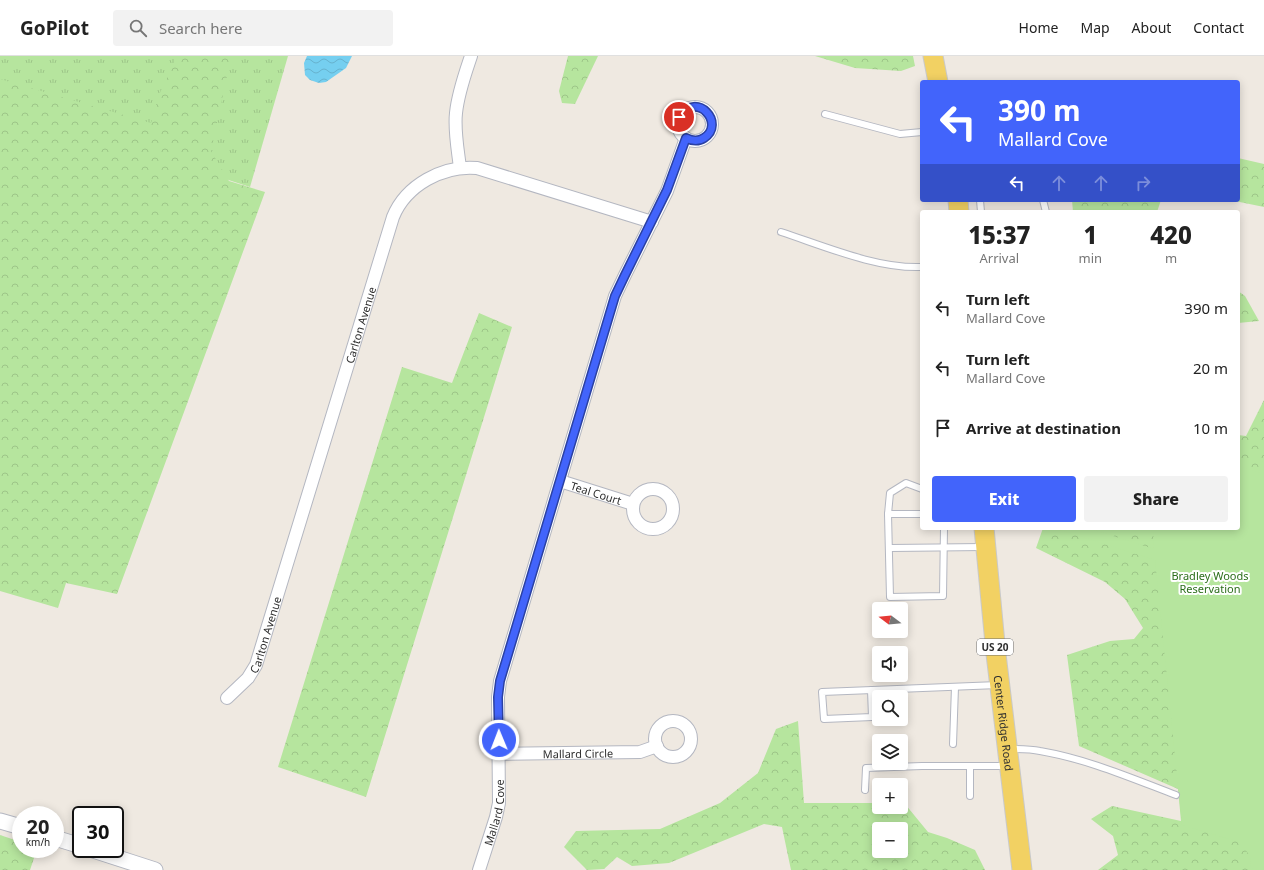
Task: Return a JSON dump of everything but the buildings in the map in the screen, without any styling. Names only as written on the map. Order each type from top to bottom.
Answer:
[{"type":"main road","points":[[933,56],[938,80]]},
{"type":"main road","name":"Center Ridge Road","points":[[984,530],[1000,685],[1022,870]]},
{"type":"street","points":[[460,168],[456,113],[459,96],[471,56]]},
{"type":"street","name":"Mallard Cove","points":[[479,870],[498,809],[498,697],[500,681],[615,296],[667,190],[686,138]]},
{"type":"street","name":"Carlton Avenue","points":[[227,698],[248,678],[256,665],[395,211],[405,196],[425,180],[441,173],[460,168],[477,168],[652,222]]},
{"type":"street","name":"Teal Court","points":[[560,481],[633,504]]},
{"type":"street","name":"Mallard Circle","points":[[499,754],[640,752],[657,746]]},
{"type":"street","points":[[0,821],[12,824]]},
{"type":"street","points":[[118,858],[156,870]]},
{"type":"lane","points":[[825,114],[900,134],[920,132]]},
{"type":"lane","points":[[781,232],[872,262],[920,267]]},
{"type":"lane","points":[[920,488],[906,483],[890,493],[888,514],[890,597],[943,596],[944,530]]},
{"type":"lane","points":[[888,514],[920,514]]},
{"type":"lane","points":[[890,548],[985,547]]},
{"type":"lane","points":[[871,690],[872,716],[824,719],[822,692],[871,690],[955,687],[1000,685]]},
{"type":"lane","points":[[953,744],[955,687]]},
{"type":"lane","points":[[865,790],[866,768],[922,766],[970,767],[1038,750],[1112,770],[1176,795]]},
{"type":"lane","points":[[970,767],[970,796]]},
{"type":"green space","points":[[0,56],[288,56],[250,187],[0,105]]},
{"type":"green space","points":[[177,56],[232,56],[211,151],[229,181],[265,192],[117,594],[66,583],[58,608],[0,591],[0,79],[151,123],[159,95]]},
{"type":"green space","points":[[568,56],[598,56],[575,104],[562,103],[559,91]]},
{"type":"green space","points":[[815,56],[913,56],[915,66],[901,71],[855,68]]},
{"type":"green space","points":[[1240,158],[1264,164],[1264,207],[1240,202]]},
{"type":"green space","points":[[1072,202],[1160,202],[1158,210],[1073,210]]},
{"type":"green space","points":[[1240,292],[1245,296],[1259,321],[1240,323]]},
{"type":"green space","points":[[479,313],[512,327],[366,797],[278,767],[402,367],[452,383]]},
{"type":"green space","points":[[1264,400],[1264,870],[1098,870],[1118,855],[1113,836],[1091,819],[1112,806],[1181,821],[1178,789],[1079,746],[1067,655],[1110,641],[1134,639],[1143,628],[1125,599],[1105,582],[1036,548],[1042,530],[1240,530],[1240,435],[1246,436]]},
{"type":"green space","name":"Bradley Woods Reservation","points":[[1264,457],[1264,870],[1250,868],[1251,857],[1239,842],[1182,825],[1155,560],[1060,530],[1094,530],[1154,549],[1153,530],[1240,530],[1240,467],[1259,473]]},
{"type":"green space","points":[[798,721],[804,803],[872,803],[872,814],[908,814],[908,808],[928,832],[975,850],[985,870],[791,870],[782,827],[764,824],[669,863],[632,866],[617,857],[604,869],[587,870],[564,847],[576,831],[660,829],[720,803],[758,773],[776,729]]},
{"type":"green space","points":[[0,835],[12,839],[12,858],[34,858],[30,870],[0,870]]},
{"type":"water","points":[[307,56],[352,56],[346,68],[326,82],[319,83],[310,80],[305,75],[304,63]]},
{"type":"route","points":[[499,740],[498,697],[500,681],[615,296],[661,205],[686,138],[696,141],[706,137],[711,128],[711,117],[704,109],[698,107],[687,108],[679,117]]}]
